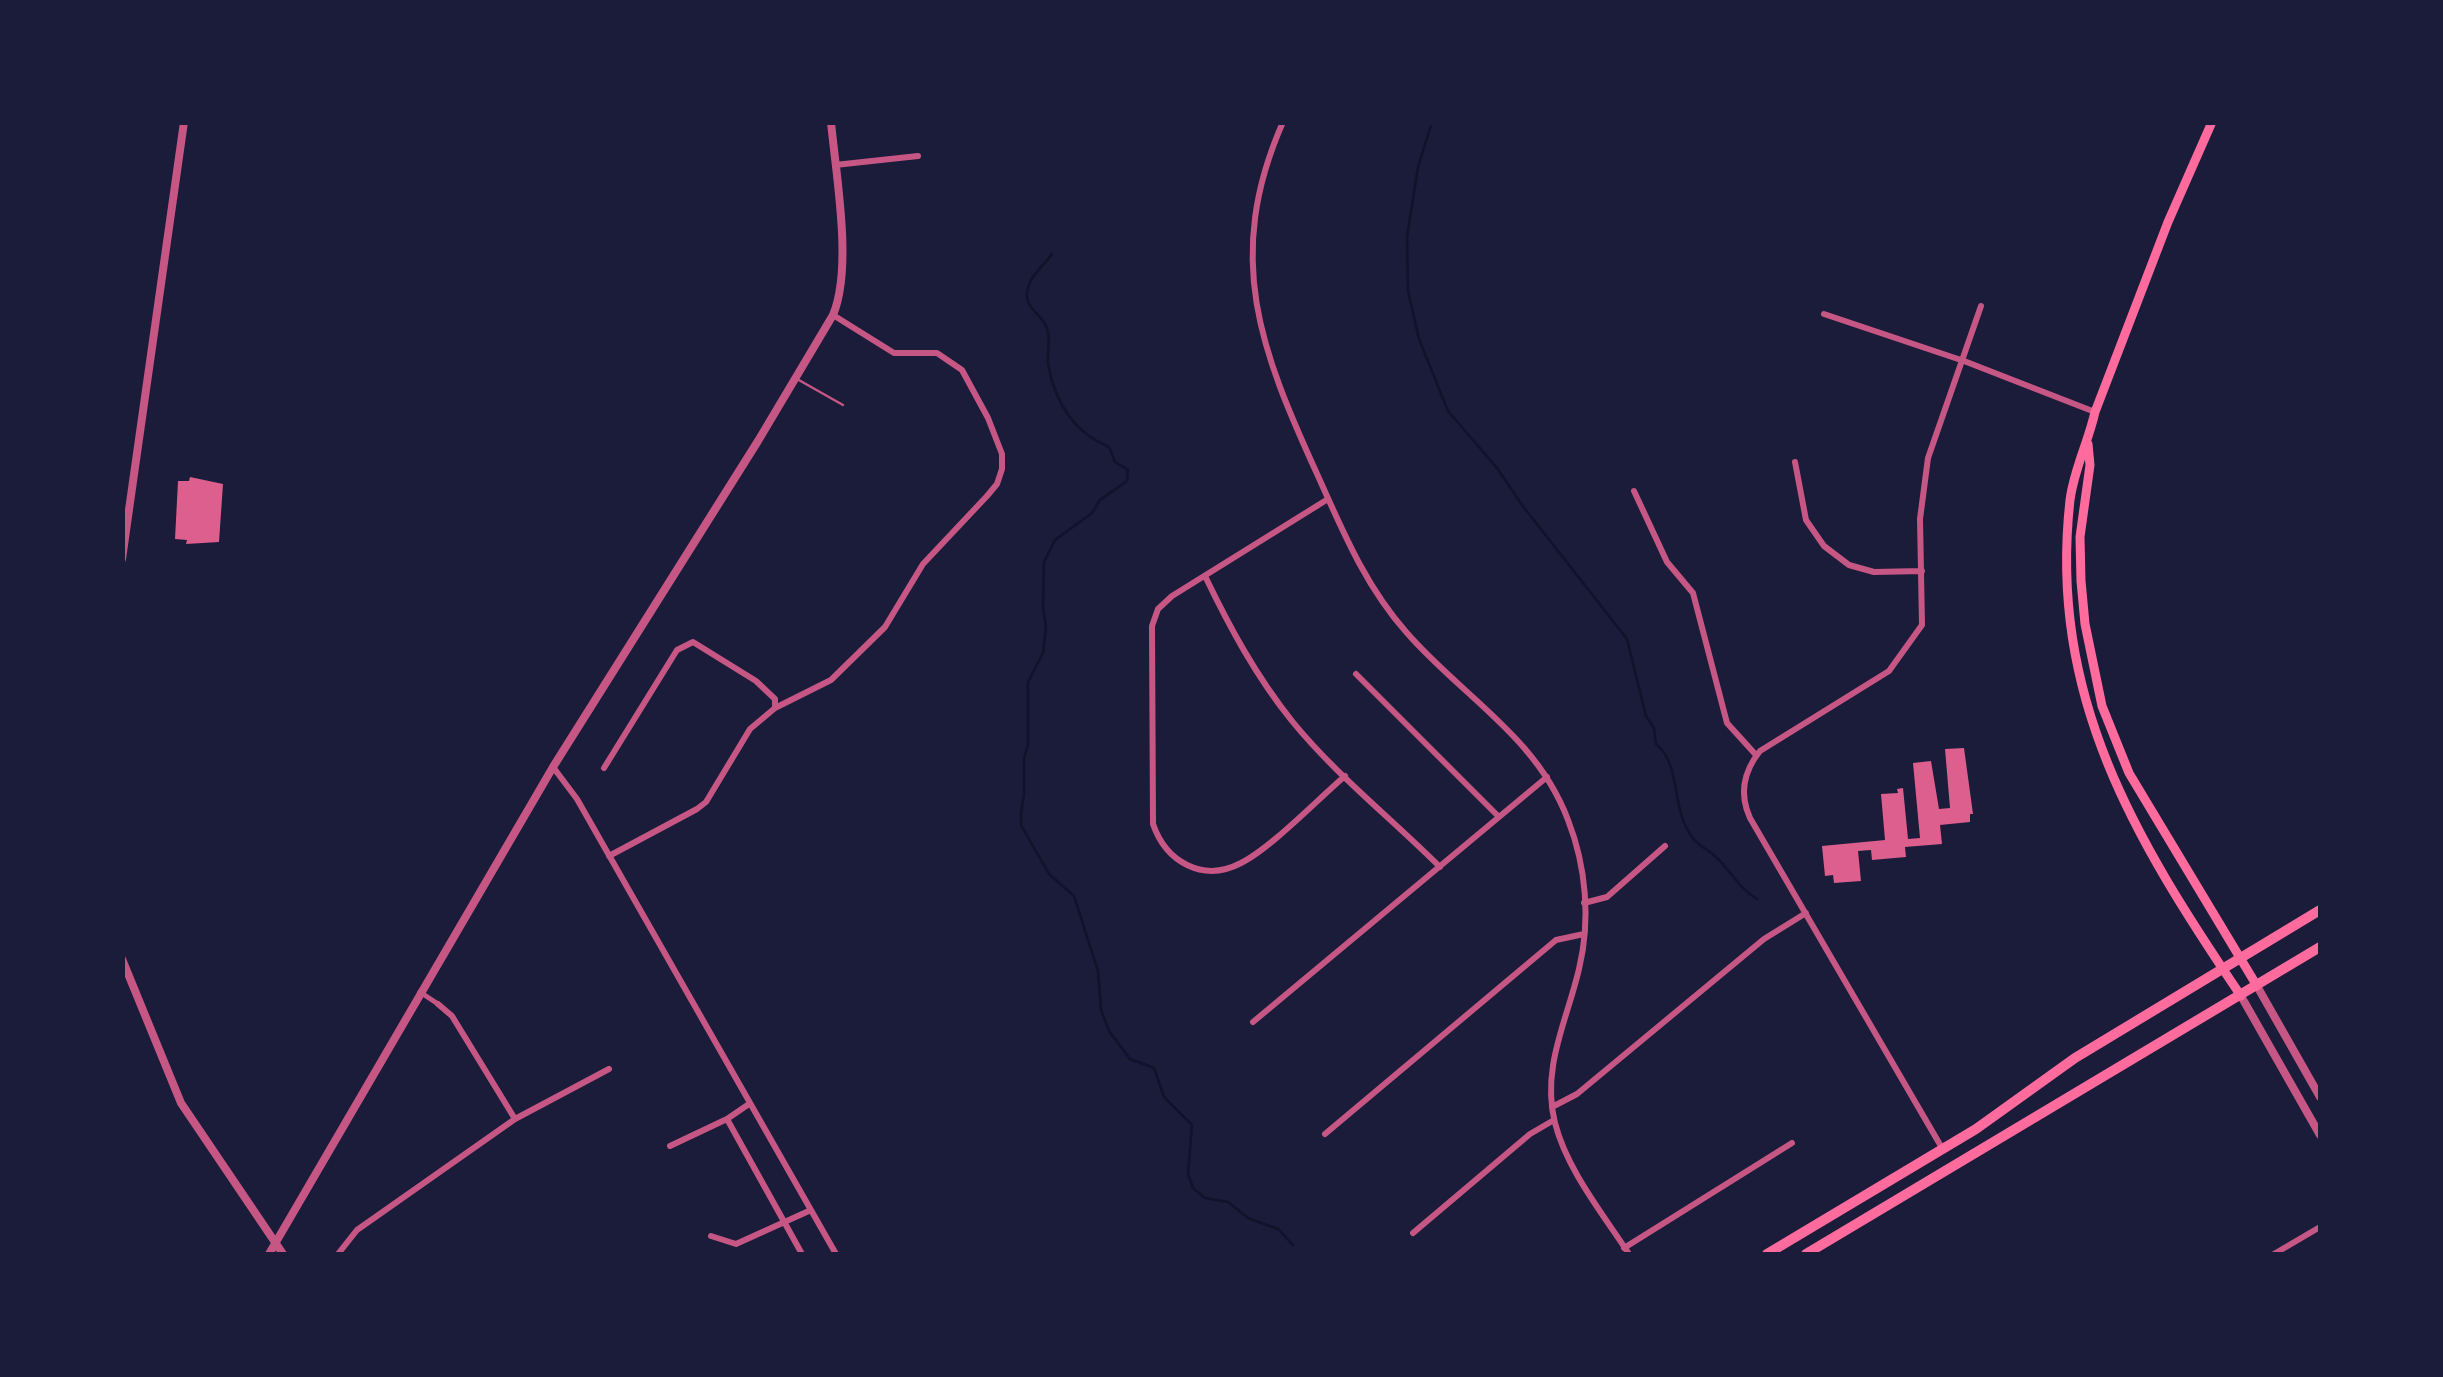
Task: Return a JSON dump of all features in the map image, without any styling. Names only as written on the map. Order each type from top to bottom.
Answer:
[{"type":"main road","points":[[2212,122],[2175,205],[2095,412],[2088,442],[2077,462],[2067,545],[2070,632],[2082,693],[2104,758],[2136,829],[2241,996]]},
{"type":"main road","points":[[2088,442],[2090,465],[2080,538],[2081,581],[2085,624],[2102,706],[2129,773],[2257,986]]},
{"type":"main road","points":[[1767,1254],[1976,1129],[2075,1058],[2320,910]]},
{"type":"main road","points":[[1806,1254],[2320,946]]},
{"type":"street","points":[[122,559],[184,122]]},
{"type":"street","points":[[269,1254],[552,766],[833,315],[842,272],[830,122]]},
{"type":"street","points":[[1283,122],[1257,203],[1253,246],[1254,295],[1273,375],[1364,574],[1391,614],[1444,670],[1510,730],[1548,778],[1576,841],[1584,934],[1580,966],[1552,1061],[1554,1120],[1570,1159],[1626,1251],[1792,1143]]},
{"type":"street","points":[[835,165],[918,156]]},
{"type":"street","points":[[1942,1150],[1746,810],[1744,785],[1756,755],[1889,670],[1922,626],[1920,519],[1928,458],[1982,306]]},
{"type":"street","points":[[1824,314],[1964,360],[2095,412]]},
{"type":"street","points":[[609,856],[706,802],[750,729],[775,708],[831,680],[858,656],[885,627],[923,564],[997,484],[1002,454],[962,370],[937,353],[894,353],[833,315]]},
{"type":"street","points":[[1796,462],[1806,520],[1824,546],[1849,566],[1874,572],[1922,571]]},
{"type":"street","points":[[1634,491],[1667,562],[1693,594],[1727,723],[1756,755]]},
{"type":"street","points":[[1328,498],[1166,600],[1153,620],[1153,824],[1164,847],[1177,860],[1194,868],[1212,870],[1234,866],[1250,858],[1345,776]]},
{"type":"street","points":[[1204,576],[1258,676],[1294,723],[1440,867]]},
{"type":"street","points":[[604,768],[684,644],[692,642],[756,680],[775,699],[775,708]]},
{"type":"street","points":[[1356,674],[1500,817]]},
{"type":"street","points":[[552,766],[577,799],[836,1254]]},
{"type":"street","points":[[1253,1022],[1548,778]]},
{"type":"street","points":[[1584,902],[1606,897],[1665,846]]},
{"type":"street","points":[[1552,1106],[1577,1094],[1764,938],[1806,913]]},
{"type":"street","points":[[1325,1134],[1556,940],[1584,934]]},
{"type":"street","points":[[122,959],[181,1103],[283,1254]]},
{"type":"street","points":[[2257,986],[2320,1098]]},
{"type":"street","points":[[420,991],[452,1016],[515,1118]]},
{"type":"street","points":[[2241,996],[2320,1136]]},
{"type":"street","points":[[338,1254],[357,1230],[515,1118],[609,1069]]},
{"type":"street","points":[[670,1146],[749,1104]]},
{"type":"street","points":[[727,1119],[802,1254]]},
{"type":"street","points":[[1413,1233],[1530,1134],[1554,1120]]},
{"type":"street","points":[[712,1236],[736,1244],[811,1210]]},
{"type":"street","points":[[2274,1254],[2320,1227]]},
{"type":"lane","points":[[796,378],[843,404]]},
{"type":"building","points":[[190,477],[223,484],[219,542],[186,544],[187,540],[175,539],[178,481],[189,481]]},
{"type":"building","points":[[1964,748],[1973,814],[1970,822],[1940,825],[1942,844],[1905,847],[1906,857],[1872,860],[1871,850],[1858,851],[1861,881],[1834,883],[1833,875],[1825,876],[1822,846],[1885,840],[1881,794],[1898,793],[1897,789],[1903,788],[1908,839],[1920,838],[1913,763],[1931,761],[1939,809],[1950,808],[1945,749]]},
{"type":"waterway","points":[[1432,122],[1418,167],[1407,237],[1408,291],[1419,339],[1448,411],[1497,468],[1627,639],[1646,716],[1654,728],[1656,744],[1669,761],[1685,825],[1696,842],[1757,899]]},
{"type":"waterway","points":[[1052,254],[1033,277],[1027,299],[1048,332],[1048,364],[1055,391],[1076,424],[1109,447],[1115,462],[1128,470],[1127,481],[1055,540],[1044,562],[1046,627],[1043,653],[1028,682],[1028,744],[1021,825],[1049,874],[1074,896],[1098,971],[1101,1010],[1109,1031],[1130,1059],[1154,1068],[1164,1097],[1192,1125],[1188,1174],[1193,1188],[1205,1198],[1228,1202],[1248,1218],[1278,1229],[1293,1245]]}]
